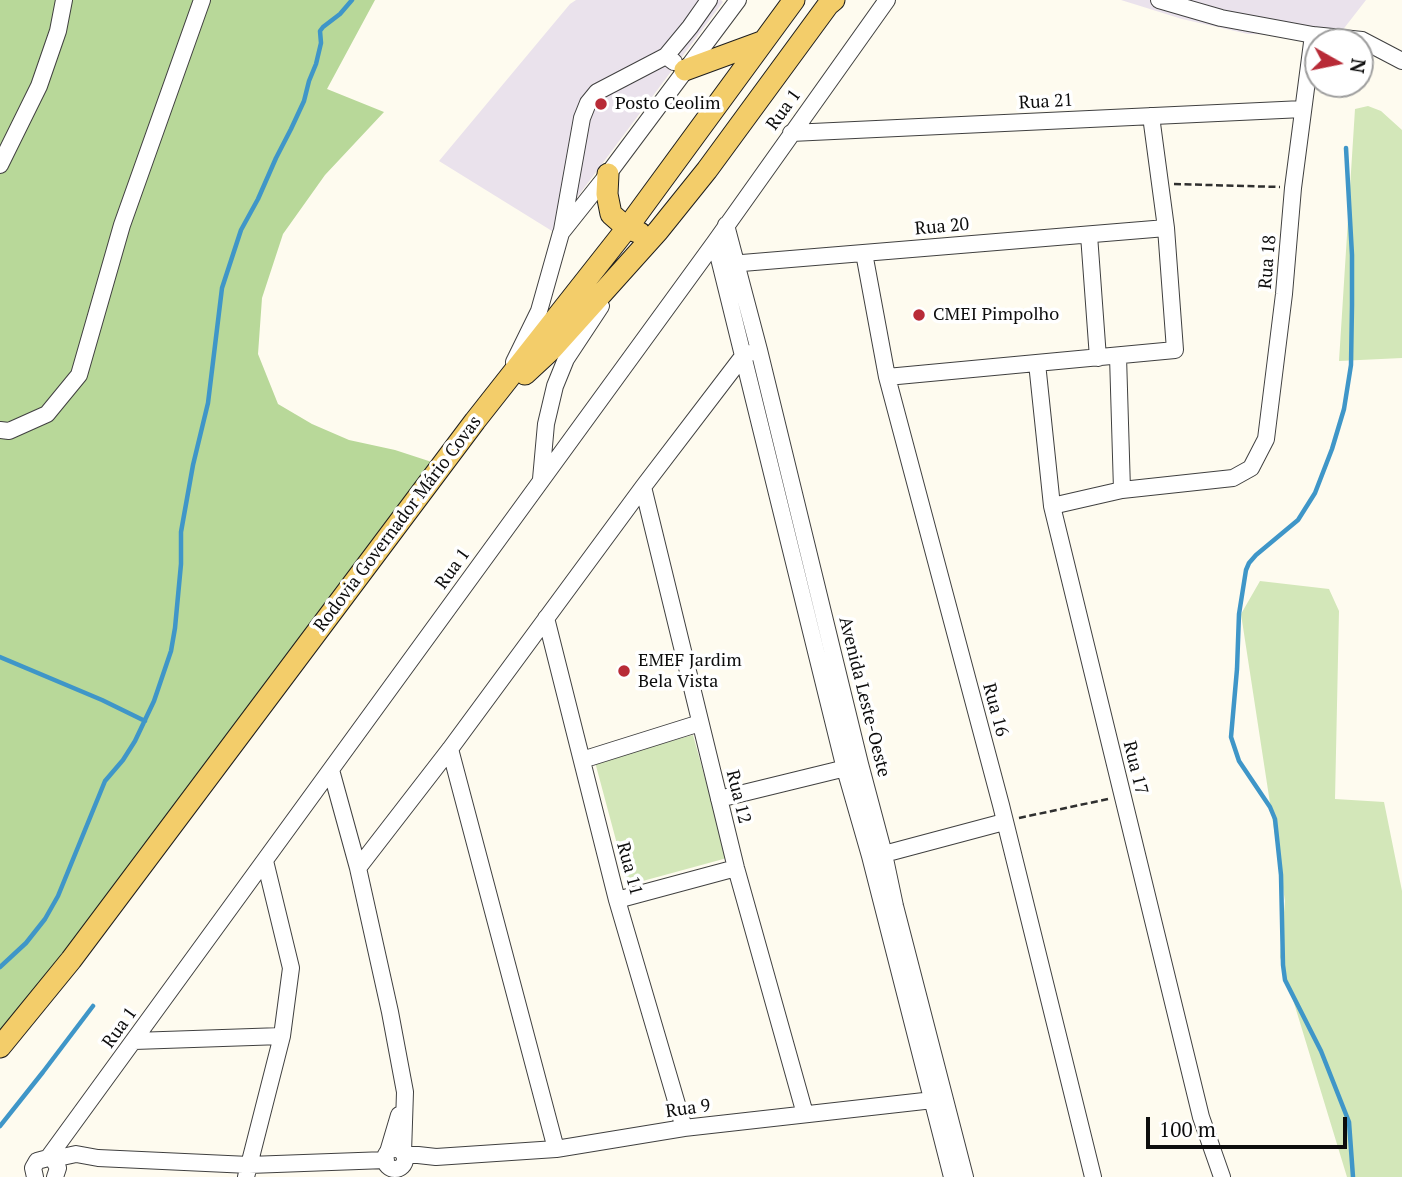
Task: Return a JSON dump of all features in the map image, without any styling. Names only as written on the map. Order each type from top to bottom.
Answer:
[{"type":"main road","name":"Rodovia Governador Mário Covas","points":[[0,1046],[71,960],[475,421],[627,228],[794,0]]},
{"type":"main road","points":[[475,421],[552,349],[658,231],[834,0]]},
{"type":"main road","points":[[685,70],[764,41]]},
{"type":"main road","points":[[608,174],[607,194],[611,214],[627,228],[641,234],[658,231]]},
{"type":"street","points":[[0,164],[39,86],[58,32],[64,0]]},
{"type":"street","points":[[0,430],[9,431],[47,414],[79,375],[122,225],[202,0]]},
{"type":"street","points":[[498,392],[539,311],[561,233],[582,118],[588,103],[597,92],[666,55],[709,0]]},
{"type":"street","points":[[561,233],[738,0]]},
{"type":"street","points":[[1159,0],[1221,18],[1304,33]]},
{"type":"street","name":"Rua 1","points":[[35,1177],[33,1168],[37,1161],[55,1169],[134,1041],[715,242],[886,1]]},
{"type":"street","points":[[1374,46],[1402,61]]},
{"type":"street","points":[[666,55],[685,70]]},
{"type":"street","name":"Rua 18","points":[[1122,491],[1233,478],[1251,468],[1266,439],[1304,98]]},
{"type":"street","name":"Rua 21","points":[[791,134],[1303,109]]},
{"type":"street","points":[[887,377],[1175,351],[1166,228],[1151,116]]},
{"type":"street","name":"Avenida Leste-Oeste","points":[[726,225],[759,350],[870,856],[939,1099],[965,1177]]},
{"type":"street","name":"Rua 20","points":[[720,265],[1166,228]]},
{"type":"street","points":[[1089,234],[1098,358]]},
{"type":"street","name":"Avenida Leste-Oeste","points":[[715,242],[852,766],[884,853],[939,1099],[952,1177]]},
{"type":"street","name":"Rua 16","points":[[864,253],[887,377],[1004,822],[1093,1177]]},
{"type":"street","points":[[540,482],[546,424],[555,386],[566,359],[628,265]]},
{"type":"street","points":[[358,868],[743,356],[759,350]]},
{"type":"street","points":[[1052,506],[1122,491],[1118,356]]},
{"type":"street","name":"Rua 17","points":[[1037,363],[1052,506],[1201,1117],[1222,1177]]},
{"type":"street","name":"Rua 12","points":[[643,487],[736,868],[805,1114]]},
{"type":"street","name":"Rua 11","points":[[546,618],[617,900],[684,1128]]},
{"type":"street","points":[[582,760],[700,723]]},
{"type":"street","points":[[450,749],[556,1149]]},
{"type":"street","points":[[719,799],[852,766]]},
{"type":"street","points":[[331,769],[358,868],[405,1092],[394,1163]]},
{"type":"street","points":[[884,853],[1004,822]]},
{"type":"street","points":[[248,1171],[282,1037],[291,968],[265,861]]},
{"type":"street","points":[[617,900],[736,868]]},
{"type":"street","points":[[134,1041],[282,1037]]},
{"type":"street","name":"Rua 9","points":[[55,1169],[76,1154],[248,1171],[421,1161],[436,1157],[556,1149],[684,1128],[939,1099]]},
{"type":"path","points":[[1160,184],[1293,188]]},
{"type":"path","points":[[1004,822],[1122,796]]},
{"type":"shaded area","points":[[576,0],[723,2],[552,231],[439,161]]},
{"type":"shaded area","points":[[1121,0],[1366,0],[1344,28],[1304,28],[1304,35],[1248,34],[1182,19]]},
{"type":"green space","points":[[0,0],[375,0],[327,89],[384,112],[325,175],[283,234],[262,298],[258,354],[278,404],[312,424],[349,440],[395,450],[441,465],[0,1038]]},
{"type":"green space","points":[[1368,106],[1381,111],[1402,130],[1402,358],[1339,361],[1355,109]]},
{"type":"green space","points":[[1260,581],[1329,589],[1339,611],[1335,799],[1384,802],[1402,891],[1402,1177],[1347,1177],[1280,957],[1285,901],[1241,614]]},
{"type":"green space","points":[[693,735],[727,858],[628,885],[595,762]]},
{"type":"waterway","points":[[0,967],[26,943],[45,919],[58,896],[105,781],[135,741],[154,701],[171,651],[175,628],[181,532],[208,403],[222,288],[241,230],[304,101],[321,43],[320,31],[352,0]]},
{"type":"waterway","points":[[1346,148],[1352,305],[1351,365],[1344,409],[1315,493],[1298,520],[1256,555],[1246,570],[1239,614],[1231,737],[1239,761],[1275,819],[1281,875],[1285,980],[1321,1051],[1349,1122],[1353,1177]]},
{"type":"waterway","points":[[0,657],[145,721]]},
{"type":"waterway","points":[[0,1126],[93,1006]]},
{"type":"place","name":"Posto Ceolim","points":[[601,104]]},
{"type":"place","name":"CMEI Pimpolho","points":[[919,315]]},
{"type":"place","name":"EMEF Jardim Bela Vista","points":[[624,671]]}]
